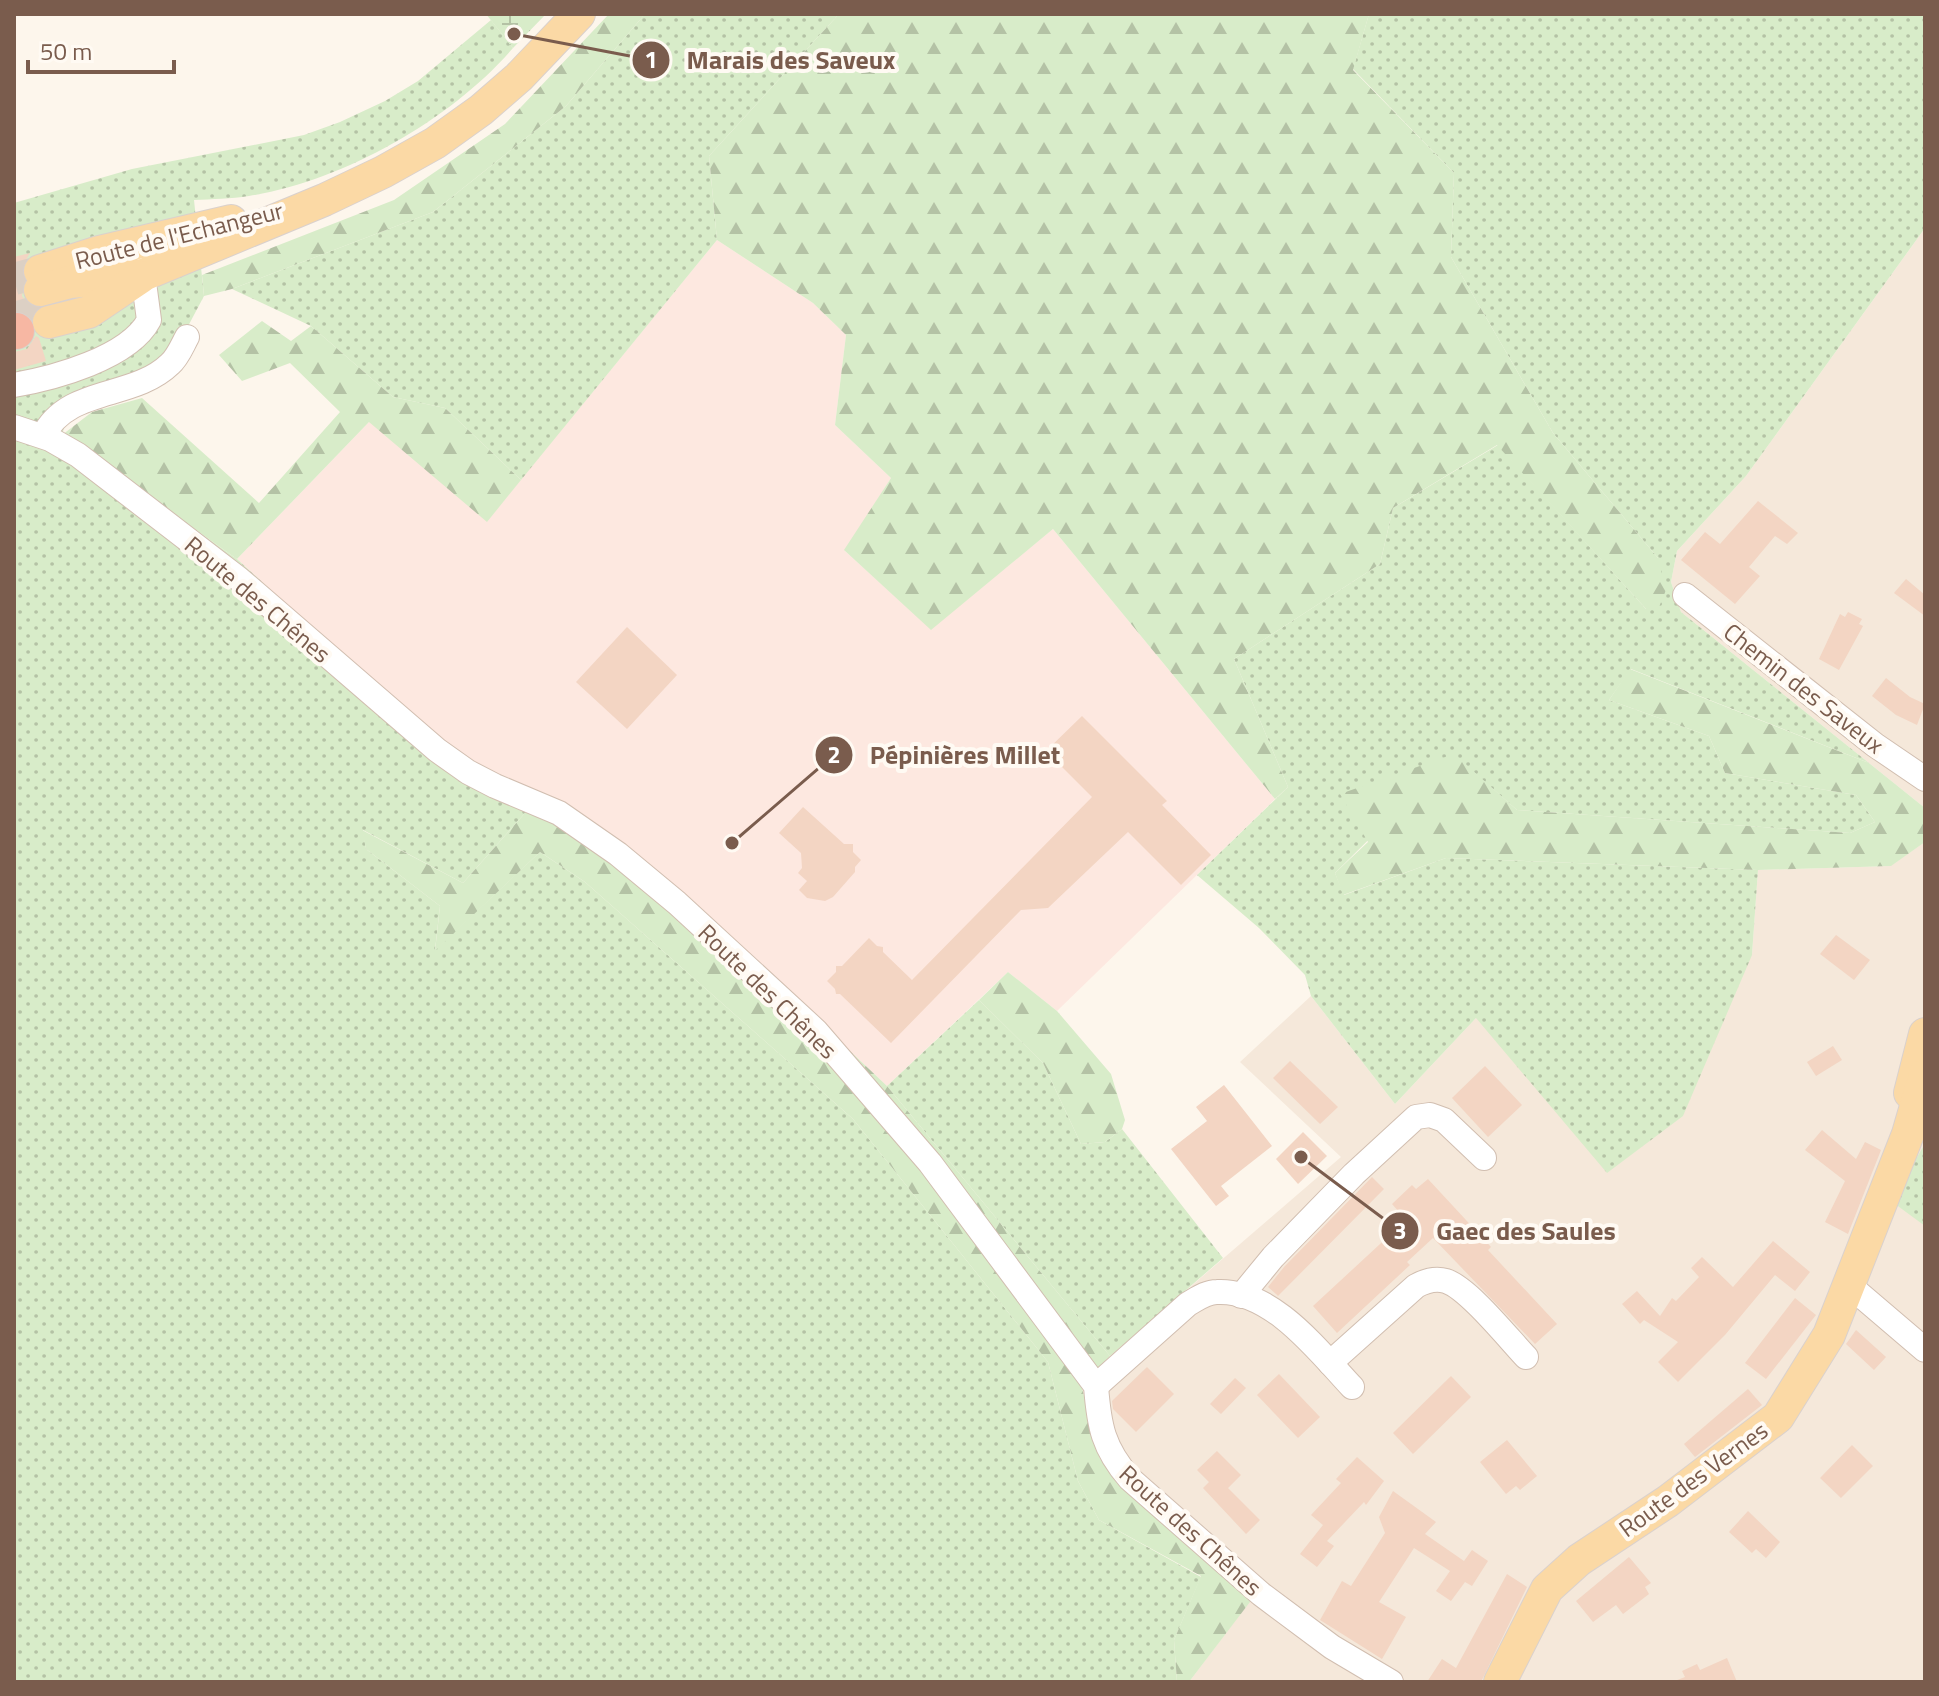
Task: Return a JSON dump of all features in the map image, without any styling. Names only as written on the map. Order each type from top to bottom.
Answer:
[{"type":"main road","name":"Route de l'Echangeur","points":[[33,302],[89,312],[143,275],[324,200],[411,157],[467,120],[519,77],[579,14]]},
{"type":"main road","name":"Route de l'Echangeur","points":[[33,302],[123,247],[324,200]]},
{"type":"main road","points":[[1896,1159],[1899,1133],[1925,1034]]},
{"type":"main road","name":"Route des Vernes","points":[[1500,1682],[1547,1589],[1579,1560],[1668,1501],[1778,1417],[1829,1335],[1908,1134],[1925,1075]]},
{"type":"street","points":[[14,385],[84,365],[137,338],[149,320],[143,275],[150,252],[123,247]]},
{"type":"street","points":[[43,436],[51,421],[70,406],[137,384],[161,372],[172,363],[187,337]]},
{"type":"street","name":"Route des Chênes","points":[[14,427],[43,436],[78,455],[239,579],[437,750],[495,786],[559,813],[618,854],[677,903],[816,1031],[930,1163],[1096,1386],[1099,1427],[1114,1461],[1130,1479],[1261,1594],[1332,1647],[1391,1682]]},
{"type":"street","name":"Chemin des Saveux","points":[[1685,595],[1875,745],[1925,779]]},
{"type":"street","points":[[1241,1296],[1260,1270],[1294,1235],[1416,1117],[1430,1115],[1444,1120],[1484,1158]]},
{"type":"street","points":[[1330,1363],[1416,1286],[1429,1280],[1445,1281],[1460,1289],[1526,1357]]},
{"type":"street","points":[[1850,1286],[1925,1350]]},
{"type":"street","points":[[1096,1386],[1188,1304],[1217,1292],[1241,1296],[1287,1320],[1352,1387]]},
{"type":"shaded area","points":[[1925,228],[1925,808],[1681,612],[1671,582],[1677,551],[1746,476]]},
{"type":"shaded area","points":[[717,240],[813,303],[846,335],[835,425],[891,478],[845,551],[931,629],[1053,529],[1275,799],[1057,1011],[1008,972],[887,1086],[684,894],[472,765],[357,669],[237,559],[370,421],[487,521]]},
{"type":"shaded area","points":[[1925,842],[1925,1682],[1189,1682],[1253,1597],[1100,1459],[1081,1384],[1341,1157],[1240,1062],[1311,996],[1395,1104],[1476,1018],[1752,955],[1758,870],[1890,866]]},
{"type":"green space","points":[[486,14],[546,14],[513,48]]},
{"type":"green space","points":[[609,14],[645,14],[566,106],[433,212],[232,289],[204,296],[202,275],[394,200],[505,124]]},
{"type":"green space","points":[[645,14],[839,14],[709,156],[717,240],[521,480],[445,408],[393,397],[311,326],[232,289],[433,212],[566,106]]},
{"type":"green space","points":[[839,14],[1369,14],[1353,70],[1454,173],[1451,257],[1553,433],[1658,558],[1666,590],[1659,607],[1647,610],[1497,445],[1393,508],[1380,564],[1234,659],[1288,787],[1275,799],[1053,529],[931,630],[844,550],[891,478],[835,425],[846,335],[813,303],[717,240],[709,156]]},
{"type":"green space","points":[[1369,14],[1925,14],[1925,228],[1746,476],[1677,551],[1671,582],[1681,612],[1869,763],[1631,669],[1609,700],[1709,736],[1725,773],[1856,795],[1875,822],[1850,833],[1517,810],[1454,755],[1335,873],[1344,895],[1446,858],[1758,870],[1752,955],[1683,1116],[1607,1173],[1476,1018],[1395,1104],[1311,996],[1305,975],[1259,928],[1197,875],[1288,787],[1234,659],[1380,564],[1393,508],[1498,445],[1646,609],[1658,558],[1553,433],[1451,257],[1454,173],[1353,69]]},
{"type":"green space","points":[[491,20],[513,48],[488,74],[427,123],[357,162],[321,177],[242,197],[194,200],[204,296],[186,330],[150,368],[73,396],[62,435],[237,559],[357,669],[472,765],[541,795],[463,883],[363,830],[366,849],[440,906],[435,950],[540,852],[585,882],[853,1119],[1048,1362],[1078,1481],[1099,1520],[1201,1577],[1174,1640],[1177,1682],[14,1682],[14,203],[132,169],[304,135],[340,122],[418,81]]},
{"type":"green space","points":[[262,321],[291,341],[311,326],[393,397],[445,408],[521,480],[487,522],[369,422],[237,559],[62,435],[92,412],[142,398],[259,503],[340,412],[290,363],[242,381],[219,355]]},
{"type":"green space","points":[[1630,669],[1869,763],[1925,808],[1925,842],[1891,866],[1758,870],[1446,858],[1343,895],[1335,873],[1368,842],[1340,794],[1454,754],[1517,810],[1850,833],[1875,822],[1856,795],[1725,773],[1709,736],[1609,700]]},
{"type":"green space","points":[[541,795],[684,894],[887,1086],[1110,1356],[1081,1384],[1100,1459],[1253,1598],[1189,1682],[1177,1682],[1174,1640],[1201,1576],[1099,1520],[1078,1481],[1048,1362],[853,1119],[585,882],[540,852],[435,951],[440,906],[366,849],[362,830],[463,883]]},
{"type":"green space","points":[[1008,972],[1057,1011],[1111,1074],[1125,1120],[1122,1129],[1105,1142],[1081,1144],[1043,1063],[979,1000]]},
{"type":"green space","points":[[979,1000],[1043,1063],[1081,1144],[1105,1142],[1122,1129],[1223,1258],[1110,1356],[887,1086]]},
{"type":"green space","points":[[1925,1148],[1925,1226],[1891,1201]]},
{"type":"building","points":[[30,253],[21,268],[24,280],[22,296],[27,304],[36,308],[31,317],[14,310],[14,257]]},
{"type":"building","points":[[36,336],[46,361],[14,370],[14,352],[27,349]]},
{"type":"building","points":[[1758,501],[1798,533],[1787,544],[1775,536],[1749,567],[1760,576],[1735,604],[1681,560],[1705,532],[1720,544]]},
{"type":"building","points":[[1906,579],[1925,595],[1925,616],[1894,593]]},
{"type":"building","points":[[1848,612],[1862,619],[1859,624],[1863,626],[1839,670],[1819,659],[1840,614],[1845,617]]},
{"type":"building","points":[[627,627],[677,675],[627,729],[576,682]]},
{"type":"building","points":[[1886,678],[1910,697],[1925,704],[1917,725],[1896,715],[1872,696]]},
{"type":"building","points":[[1082,716],[1167,801],[1162,805],[1211,855],[1181,885],[1128,832],[1048,908],[1021,910],[891,1043],[840,994],[836,994],[827,981],[836,972],[836,966],[842,966],[869,938],[877,946],[883,947],[883,952],[912,980],[1092,797],[1046,751]]},
{"type":"building","points":[[803,807],[844,844],[853,844],[853,852],[861,860],[855,872],[833,897],[825,901],[807,898],[799,890],[807,881],[798,873],[802,868],[801,853],[779,833]]},
{"type":"building","points":[[1836,935],[1870,960],[1854,980],[1820,954]]},
{"type":"building","points":[[1833,1046],[1842,1060],[1816,1076],[1807,1062]]},
{"type":"building","points":[[1290,1061],[1338,1107],[1320,1124],[1273,1078]]},
{"type":"building","points":[[1485,1066],[1522,1105],[1488,1137],[1452,1098]]},
{"type":"building","points":[[1224,1085],[1272,1146],[1221,1186],[1229,1196],[1216,1206],[1171,1149],[1207,1121],[1196,1107]]},
{"type":"building","points":[[1822,1130],[1856,1159],[1865,1142],[1881,1150],[1848,1234],[1825,1222],[1845,1181],[1805,1150]]},
{"type":"building","points":[[1303,1132],[1327,1156],[1298,1184],[1276,1159]]},
{"type":"building","points":[[1372,1177],[1384,1189],[1278,1296],[1268,1287]]},
{"type":"building","points":[[1428,1179],[1557,1324],[1535,1344],[1433,1238],[1407,1262],[1410,1265],[1337,1333],[1313,1306],[1406,1220],[1392,1204],[1412,1185],[1416,1189]]},
{"type":"building","points":[[1773,1241],[1810,1272],[1795,1291],[1775,1275],[1725,1335],[1678,1382],[1658,1362],[1678,1342],[1644,1320],[1640,1324],[1622,1304],[1637,1291],[1660,1316],[1672,1298],[1676,1301],[1699,1277],[1691,1268],[1702,1257],[1733,1287]]},
{"type":"building","points":[[1795,1298],[1816,1315],[1766,1379],[1745,1363]]},
{"type":"building","points":[[1856,1330],[1886,1357],[1874,1370],[1846,1344]]},
{"type":"building","points":[[1147,1367],[1174,1394],[1136,1432],[1113,1409],[1112,1401]]},
{"type":"building","points":[[1279,1374],[1320,1417],[1298,1438],[1257,1395]]},
{"type":"building","points":[[1451,1376],[1471,1397],[1413,1454],[1393,1433]]},
{"type":"building","points":[[1235,1378],[1246,1388],[1221,1414],[1210,1404]]},
{"type":"building","points":[[1748,1389],[1762,1405],[1695,1457],[1684,1444]]},
{"type":"building","points":[[1507,1440],[1537,1476],[1520,1490],[1516,1486],[1506,1494],[1480,1462]]},
{"type":"building","points":[[1852,1445],[1873,1466],[1841,1498],[1820,1478]]},
{"type":"building","points":[[1217,1451],[1241,1475],[1228,1488],[1260,1520],[1246,1534],[1203,1488],[1209,1482],[1197,1470]]},
{"type":"building","points":[[1357,1457],[1384,1481],[1366,1505],[1364,1502],[1327,1541],[1334,1546],[1317,1567],[1300,1554],[1323,1525],[1311,1515],[1341,1483],[1336,1479]]},
{"type":"building","points":[[1393,1491],[1436,1522],[1425,1534],[1464,1561],[1472,1550],[1488,1561],[1472,1586],[1465,1582],[1451,1601],[1436,1591],[1450,1571],[1414,1548],[1379,1602],[1406,1617],[1382,1659],[1320,1620],[1342,1581],[1351,1586],[1385,1533],[1379,1517]]},
{"type":"building","points":[[1748,1511],[1780,1542],[1766,1558],[1756,1549],[1752,1553],[1729,1532]]},
{"type":"building","points":[[1629,1557],[1651,1583],[1645,1587],[1649,1594],[1623,1614],[1616,1605],[1593,1622],[1576,1601]]},
{"type":"building","points":[[1507,1574],[1527,1587],[1481,1682],[1427,1682],[1442,1659],[1456,1668]]},
{"type":"building","points":[[1727,1658],[1737,1682],[1672,1682],[1685,1677],[1682,1671],[1697,1664],[1700,1670]]},
{"type":"tunnel","points":[[14,279],[36,273]]},
{"type":"tunnel","points":[[14,318],[45,309]]},
{"type":"place","name":"Marais des Saveux","points":[[514,34]]},
{"type":"place","name":"Pépinières Millet","points":[[732,843]]},
{"type":"place","name":"Gaec des Saules","points":[[1301,1157]]}]
